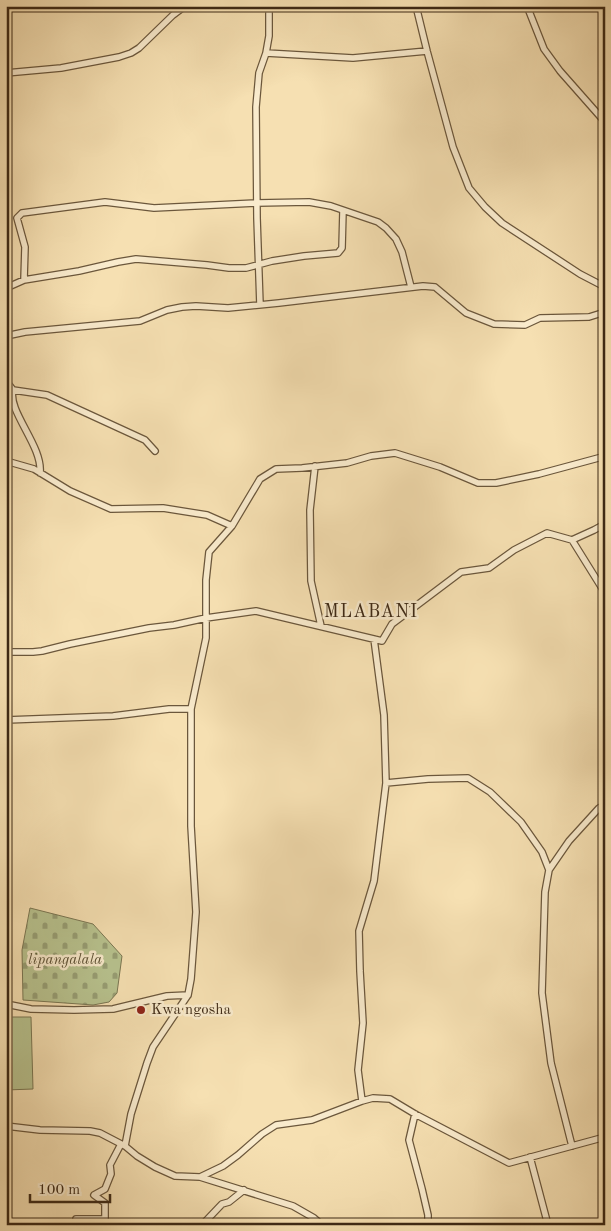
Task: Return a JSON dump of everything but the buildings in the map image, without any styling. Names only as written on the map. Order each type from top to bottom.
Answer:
[{"type":"street","points":[[6,73],[61,68],[131,53],[139,48],[173,15],[186,6]]},
{"type":"street","points":[[260,305],[256,203],[256,107],[260,72],[269,36],[269,6]]},
{"type":"street","points":[[416,6],[453,147],[469,188],[502,223],[580,274],[605,287]]},
{"type":"street","points":[[527,6],[544,49],[560,71],[605,122]]},
{"type":"street","points":[[266,54],[353,58],[427,51]]},
{"type":"street","points":[[24,280],[25,251],[18,218],[22,213],[104,202],[154,208],[310,202],[343,210],[378,222],[386,228],[396,239],[402,252],[410,287]]},
{"type":"street","points":[[6,288],[24,280],[79,272],[136,259],[246,268],[272,261],[338,253],[342,248],[343,210]]},
{"type":"street","points":[[6,336],[24,332],[140,322],[167,310],[182,307],[228,308],[423,286],[435,287],[466,313],[494,324],[525,325],[540,318],[589,317],[605,312]]},
{"type":"street","points":[[6,381],[13,390],[48,394],[145,440],[155,451]]},
{"type":"street","points":[[13,390],[11,394],[12,403],[30,437],[41,466],[40,473]]},
{"type":"street","points":[[76,1219],[105,1219],[105,1203],[94,1195],[105,1189],[110,1174],[110,1165],[123,1145],[140,1084],[153,1047],[188,995],[196,912],[191,826],[191,709],[206,638],[206,580],[209,552],[232,526],[260,479],[276,469],[302,468],[347,462],[395,453],[440,467],[478,483],[496,483],[539,474],[602,457],[605,458]]},
{"type":"street","points":[[6,461],[34,469],[70,491],[111,509],[163,508],[207,515],[232,526]]},
{"type":"street","points":[[315,466],[310,510],[311,581],[321,626]]},
{"type":"street","points":[[6,652],[42,651],[149,628],[256,611],[382,641],[392,624],[461,572],[489,568],[514,550],[547,533],[572,540],[605,524]]},
{"type":"street","points":[[572,540],[605,593]]},
{"type":"street","points":[[362,1101],[358,1070],[363,1023],[359,931],[374,881],[386,783],[384,715],[374,639]]},
{"type":"street","points":[[6,720],[113,716],[169,709],[191,709]]},
{"type":"street","points":[[386,783],[468,778],[490,792],[521,822],[542,852],[550,870]]},
{"type":"street","points":[[572,1146],[551,1063],[542,993],[545,892],[550,870],[569,841],[599,808],[605,805]]},
{"type":"street","points":[[6,1004],[31,1009],[113,1009],[167,996],[188,995]]},
{"type":"street","points":[[200,1177],[238,1156],[262,1134],[276,1125],[312,1120],[373,1098],[390,1099],[509,1163],[605,1137]]},
{"type":"street","points":[[415,1114],[409,1140],[422,1188],[428,1215],[428,1225]]},
{"type":"street","points":[[6,1126],[40,1130],[90,1131],[100,1134],[123,1145],[155,1167],[175,1176],[200,1177],[244,1190],[292,1206],[314,1218],[322,1225]]},
{"type":"street","points":[[530,1157],[548,1225]]},
{"type":"street","points":[[202,1225],[222,1204],[229,1202],[244,1190]]},
{"type":"green space","name":"lipangalala","points":[[30,908],[93,924],[122,956],[117,993],[109,1002],[93,1005],[23,1000],[22,950]]},
{"type":"green space","points":[[6,1017],[31,1017],[33,1089],[6,1090]]},
{"type":"place","name":"Kwa ngosha","points":[[141,1010]]},
{"type":"district","name":"MLABANI","points":[[371,612]]}]
